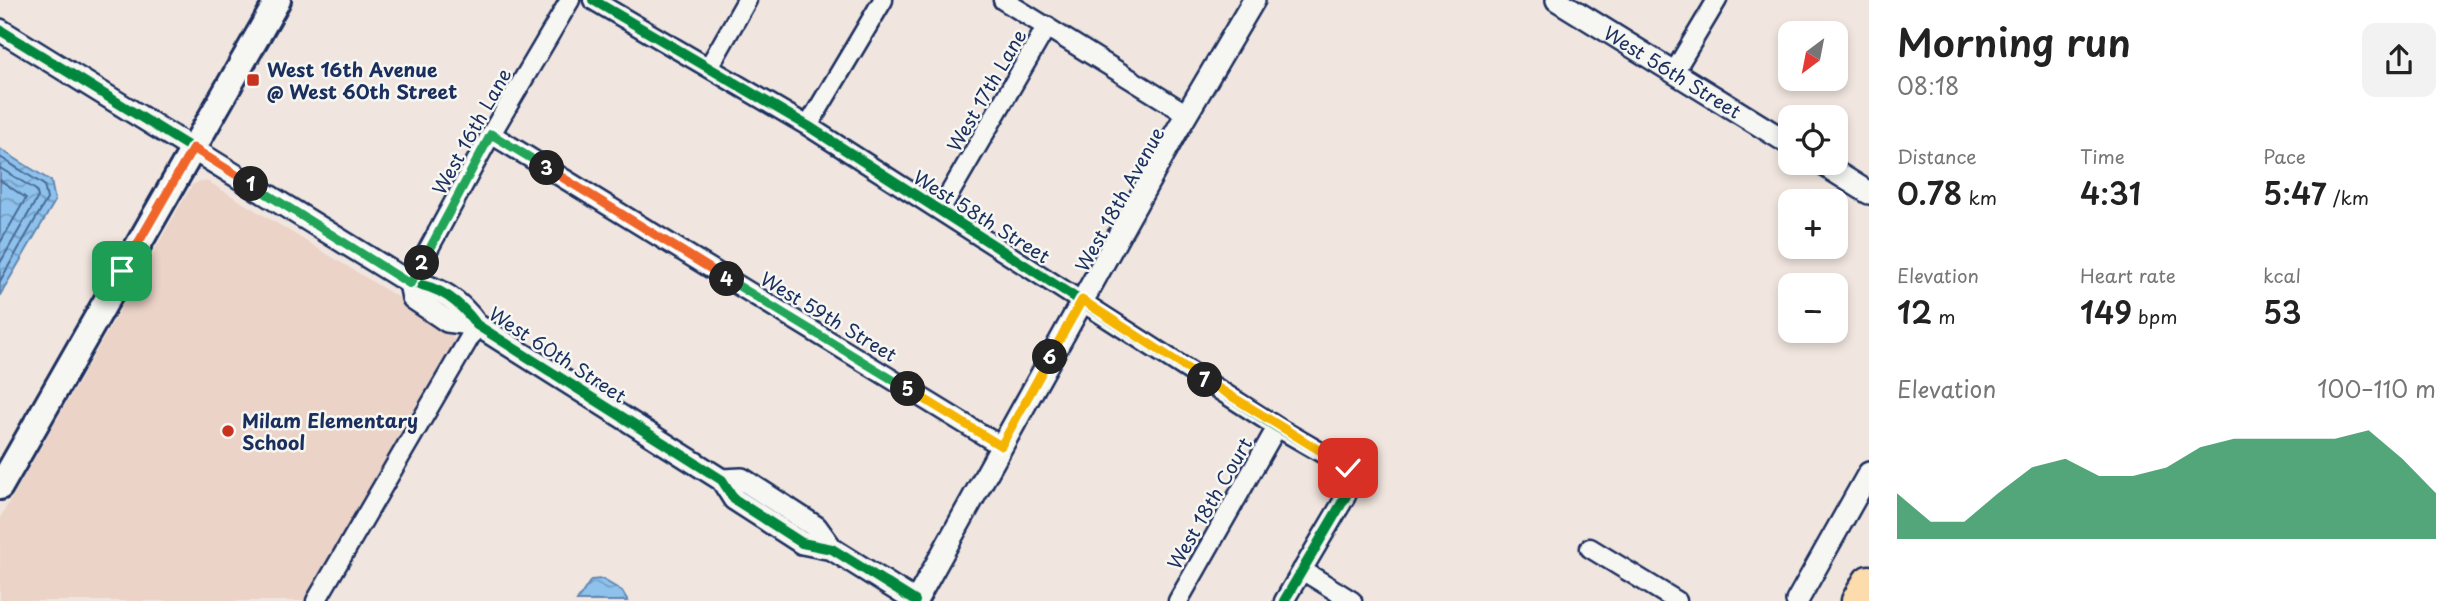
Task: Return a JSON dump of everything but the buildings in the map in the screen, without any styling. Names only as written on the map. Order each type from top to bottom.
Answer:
[{"type":"highway","points":[[1858,601],[1869,582]]},
{"type":"main road","points":[[0,487],[278,0]]},
{"type":"street","name":"West 16th Lane","points":[[410,284],[491,134],[570,0]]},
{"type":"street","name":"West 58th Street","points":[[593,0],[808,126],[1277,426],[1348,468],[1346,496],[1302,570]]},
{"type":"street","points":[[709,67],[747,0]]},
{"type":"street","points":[[808,126],[883,0]]},
{"type":"street","points":[[1003,0],[1187,114]]},
{"type":"street","name":"West 18th Avenue","points":[[915,601],[1082,300],[1254,0]]},
{"type":"street","name":"West 56th Street","points":[[1557,0],[1778,137]]},
{"type":"street","points":[[1674,72],[1717,0]]},
{"type":"street","name":"West 17th Lane","points":[[940,210],[1046,26]]},
{"type":"street","name":"West 60th Street","points":[[0,30],[410,284],[413,298],[447,321],[477,325],[722,480],[742,479],[816,527],[832,549],[915,601]]},
{"type":"street","name":"West 59th Street","points":[[491,134],[1001,446]]},
{"type":"street","points":[[1841,175],[1869,192]]},
{"type":"street","points":[[316,601],[477,325]]},
{"type":"street","name":"West 18th Court","points":[[1178,601],[1277,426]]},
{"type":"street","points":[[1797,601],[1869,473]]},
{"type":"street","points":[[1590,548],[1677,601]]},
{"type":"street","points":[[1284,601],[1302,570],[1352,601]]},
{"type":"shaded area","name":"Milam Elementary School","points":[[200,181],[209,182],[452,330],[455,345],[308,601],[0,601],[0,518],[192,185]]},
{"type":"water","points":[[0,149],[51,181],[55,201],[0,295]]},
{"type":"water","points":[[602,579],[622,591],[628,601],[577,601],[591,580]]},
{"type":"cycle path","points":[[593,0],[808,126],[1277,427],[1348,468],[1346,496],[1284,601]]},
{"type":"cycle path","points":[[0,30],[410,283],[448,296],[464,309],[477,325],[722,480],[734,499],[802,543],[832,549],[915,601]]},
{"type":"place","name":"West 16th Avenue @ West 60th Street","points":[[253,80]]},
{"type":"place","name":"Milam Elementary School","points":[[228,431]]},
{"type":"route","points":[[122,271],[193,148],[410,284],[491,134],[1001,446],[1082,300],[1277,426],[1348,468]]}]
